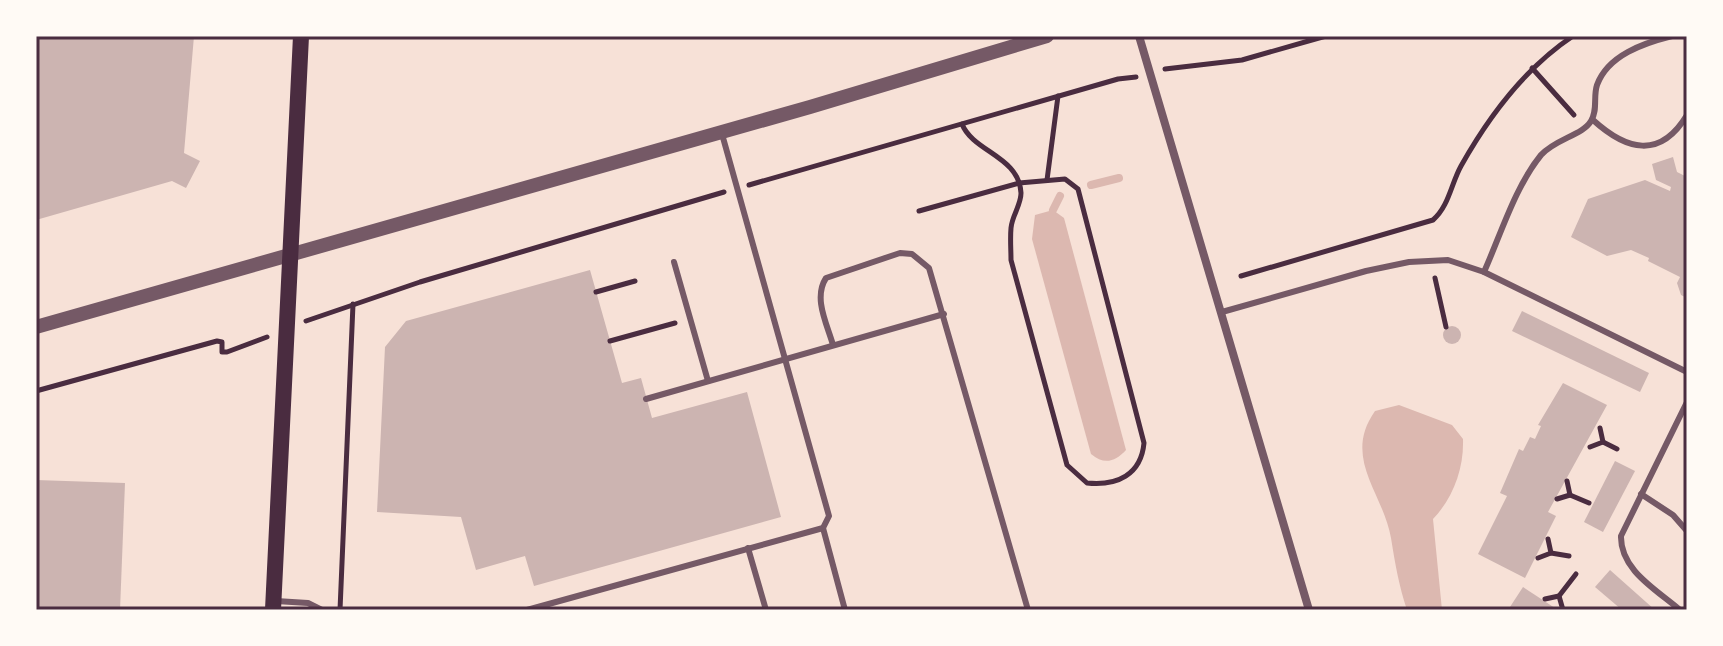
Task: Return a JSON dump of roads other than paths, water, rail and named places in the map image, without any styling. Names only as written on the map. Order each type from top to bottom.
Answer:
[{"type":"main road","points":[[273,606],[301,36]]},
{"type":"street","points":[[36,327],[722,133],[1047,36]]},
{"type":"street","points":[[1139,36],[1309,610]]},
{"type":"lane","points":[[1484,272],[1536,163],[1549,147],[1585,129],[1593,120],[1597,85],[1614,62],[1631,50],[1672,36]]},
{"type":"lane","points":[[1593,120],[1620,142],[1647,146],[1670,137],[1687,115]]},
{"type":"lane","points":[[722,133],[827,501],[829,516],[823,528],[845,610]]},
{"type":"lane","points":[[833,345],[820,287],[836,272],[887,257],[912,254],[921,259],[934,280],[1028,610]]},
{"type":"lane","points":[[1222,312],[1409,262],[1448,260],[1484,272],[1687,372]]},
{"type":"lane","points":[[674,262],[708,381]]},
{"type":"lane","points":[[646,399],[944,314]]},
{"type":"lane","points":[[1680,610],[1629,566],[1623,557],[1621,536],[1687,402]]},
{"type":"lane","points":[[1641,494],[1673,515],[1687,531]]},
{"type":"lane","points":[[527,610],[823,528]]},
{"type":"lane","points":[[748,548],[766,610]]},
{"type":"lane","points":[[273,606],[308,603],[322,610]]},
{"type":"waterway","points":[[1091,185],[1119,178]]},
{"type":"waterway","points":[[1053,210],[1060,196]]}]
